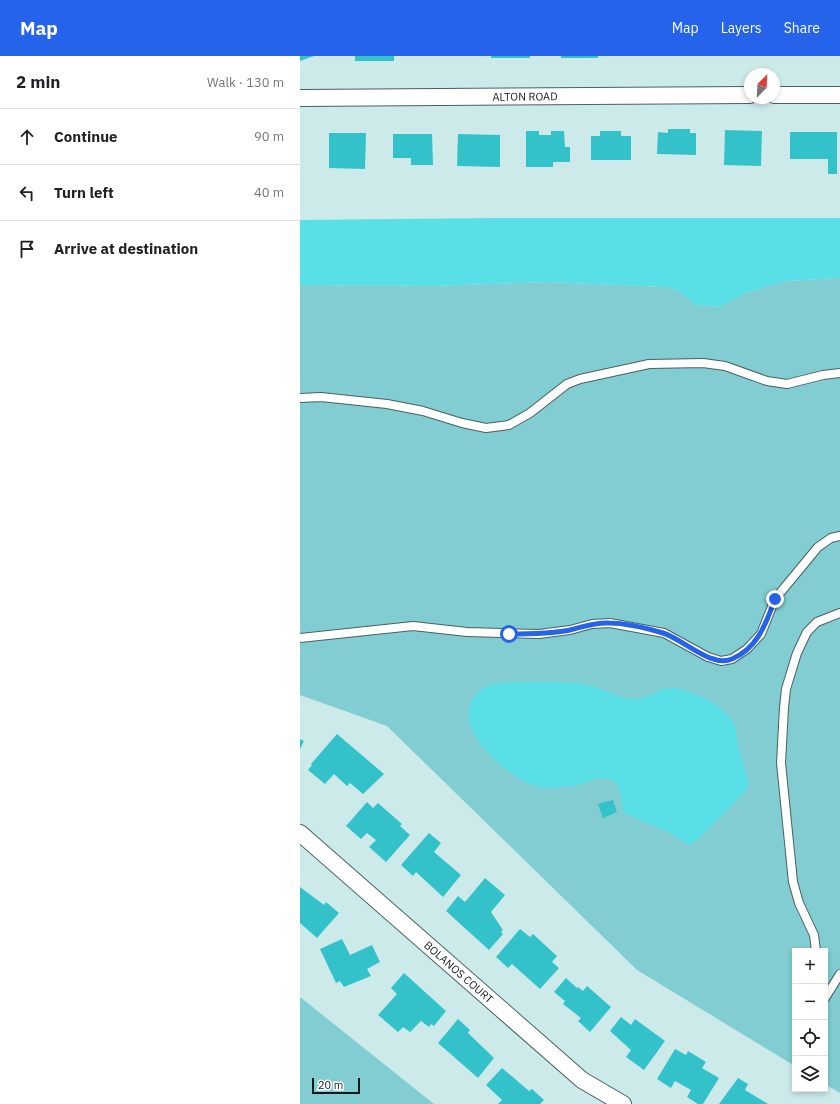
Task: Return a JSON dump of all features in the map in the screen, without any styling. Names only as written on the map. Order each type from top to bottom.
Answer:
[{"type":"street","name":"ALTON ROAD","points":[[300,98],[744,95]]},
{"type":"street","points":[[780,95],[840,95]]},
{"type":"street","name":"BOLANOS COURT","points":[[300,833],[582,1080],[623,1104]]},
{"type":"lane","points":[[300,398],[321,397],[387,404],[423,411],[462,423],[486,428],[509,425],[530,413],[567,384],[580,379],[649,364],[703,363],[725,366],[767,381],[787,384],[823,375],[840,373]]},
{"type":"lane","points":[[300,638],[413,626],[467,632],[539,634],[570,630],[592,624],[610,623],[664,633],[708,658],[722,661],[732,659],[747,649],[761,634],[775,599],[818,547],[831,538],[840,536]]},
{"type":"lane","points":[[816,948],[814,935],[799,903],[793,882],[781,763],[784,708],[786,689],[795,660],[807,632],[816,622],[840,614]]},
{"type":"lane","points":[[828,993],[840,974]]},
{"type":"shaded area","points":[[494,218],[840,218],[840,278],[786,281],[743,294],[720,307],[696,305],[679,291],[663,287],[547,282],[438,286],[300,285],[300,220]]},
{"type":"shaded area","points":[[840,278],[840,1093],[828,1086],[828,948],[792,948],[792,1064],[637,970],[387,726],[300,695],[300,285],[438,286],[547,282],[663,287],[679,291],[696,305],[720,307],[743,294],[786,281]]},
{"type":"shaded area","points":[[506,682],[560,682],[592,686],[622,697],[634,699],[641,699],[665,689],[678,689],[697,695],[716,705],[730,717],[734,724],[738,748],[748,781],[746,791],[693,844],[687,844],[672,834],[624,813],[620,790],[616,783],[607,778],[593,780],[574,786],[557,788],[540,787],[520,779],[490,755],[476,736],[471,727],[468,716],[472,701],[474,697],[486,686]]},
{"type":"shaded area","points":[[300,997],[434,1104],[300,1104]]},
{"type":"building","points":[[300,56],[314,56],[300,61]]},
{"type":"building","points":[[355,56],[394,56],[394,61],[355,61]]},
{"type":"building","points":[[491,56],[530,56],[530,58],[491,58]]},
{"type":"building","points":[[561,56],[598,56],[598,58],[561,58]]},
{"type":"building","points":[[668,129],[690,129],[690,133],[696,133],[696,155],[657,154],[658,132],[668,133]]},
{"type":"building","points":[[725,130],[762,131],[761,166],[724,165]]},
{"type":"building","points":[[526,131],[539,131],[539,135],[551,135],[551,131],[564,131],[565,147],[570,147],[570,162],[553,162],[553,167],[526,167]]},
{"type":"building","points":[[600,131],[621,131],[621,136],[631,136],[631,160],[591,160],[591,136],[600,136]]},
{"type":"building","points":[[790,132],[837,132],[837,174],[828,174],[828,159],[790,159]]},
{"type":"building","points":[[329,133],[366,133],[365,169],[329,168]]},
{"type":"building","points":[[393,134],[432,134],[433,165],[411,165],[411,158],[393,158]]},
{"type":"building","points":[[458,134],[500,135],[500,167],[457,166]]},
{"type":"building","points":[[337,734],[384,774],[363,794],[350,783],[347,786],[334,774],[325,784],[308,770],[312,765],[311,764]]},
{"type":"building","points":[[300,739],[304,741],[300,749]]},
{"type":"building","points":[[613,800],[617,812],[603,818],[598,804]]},
{"type":"building","points":[[367,802],[373,808],[378,803],[402,824],[400,826],[410,835],[386,862],[369,847],[376,840],[367,833],[361,839],[346,826]]},
{"type":"building","points":[[429,833],[441,843],[434,852],[461,875],[443,897],[416,872],[413,876],[401,865]]},
{"type":"building","points":[[485,878],[505,895],[491,912],[503,930],[501,932],[503,934],[489,950],[446,911],[458,896],[465,902]]},
{"type":"building","points":[[300,887],[324,905],[326,902],[339,913],[317,938],[300,923]]},
{"type":"building","points":[[520,929],[530,937],[533,934],[557,956],[552,962],[559,968],[540,989],[512,964],[508,968],[496,957]]},
{"type":"building","points":[[342,939],[350,955],[372,945],[380,962],[367,969],[371,976],[344,987],[340,981],[336,983],[320,949]]},
{"type":"building","points":[[404,973],[446,1011],[434,1026],[431,1024],[429,1027],[421,1021],[410,1032],[403,1027],[398,1032],[378,1015],[397,994],[391,988]]},
{"type":"building","points":[[566,978],[577,988],[578,987],[583,991],[587,986],[611,1007],[590,1032],[578,1021],[581,1018],[563,1004],[565,1001],[554,992]]},
{"type":"building","points":[[621,1017],[631,1025],[635,1019],[665,1041],[644,1070],[626,1057],[631,1050],[610,1031]]},
{"type":"building","points":[[458,1019],[470,1030],[468,1033],[494,1058],[478,1078],[438,1043]]},
{"type":"building","points":[[675,1049],[686,1055],[688,1051],[706,1062],[702,1068],[719,1078],[703,1104],[698,1104],[687,1097],[691,1090],[675,1081],[671,1088],[657,1079]]},
{"type":"building","points":[[502,1068],[529,1091],[532,1089],[544,1100],[540,1104],[498,1104],[502,1100],[486,1085]]},
{"type":"building","points":[[738,1078],[748,1084],[745,1090],[768,1104],[719,1104]]},
{"type":"route","points":[[509,634],[539,634],[570,630],[592,624],[610,623],[646,628],[664,633],[708,658],[722,661],[732,659],[747,649],[761,634],[775,599]]}]
